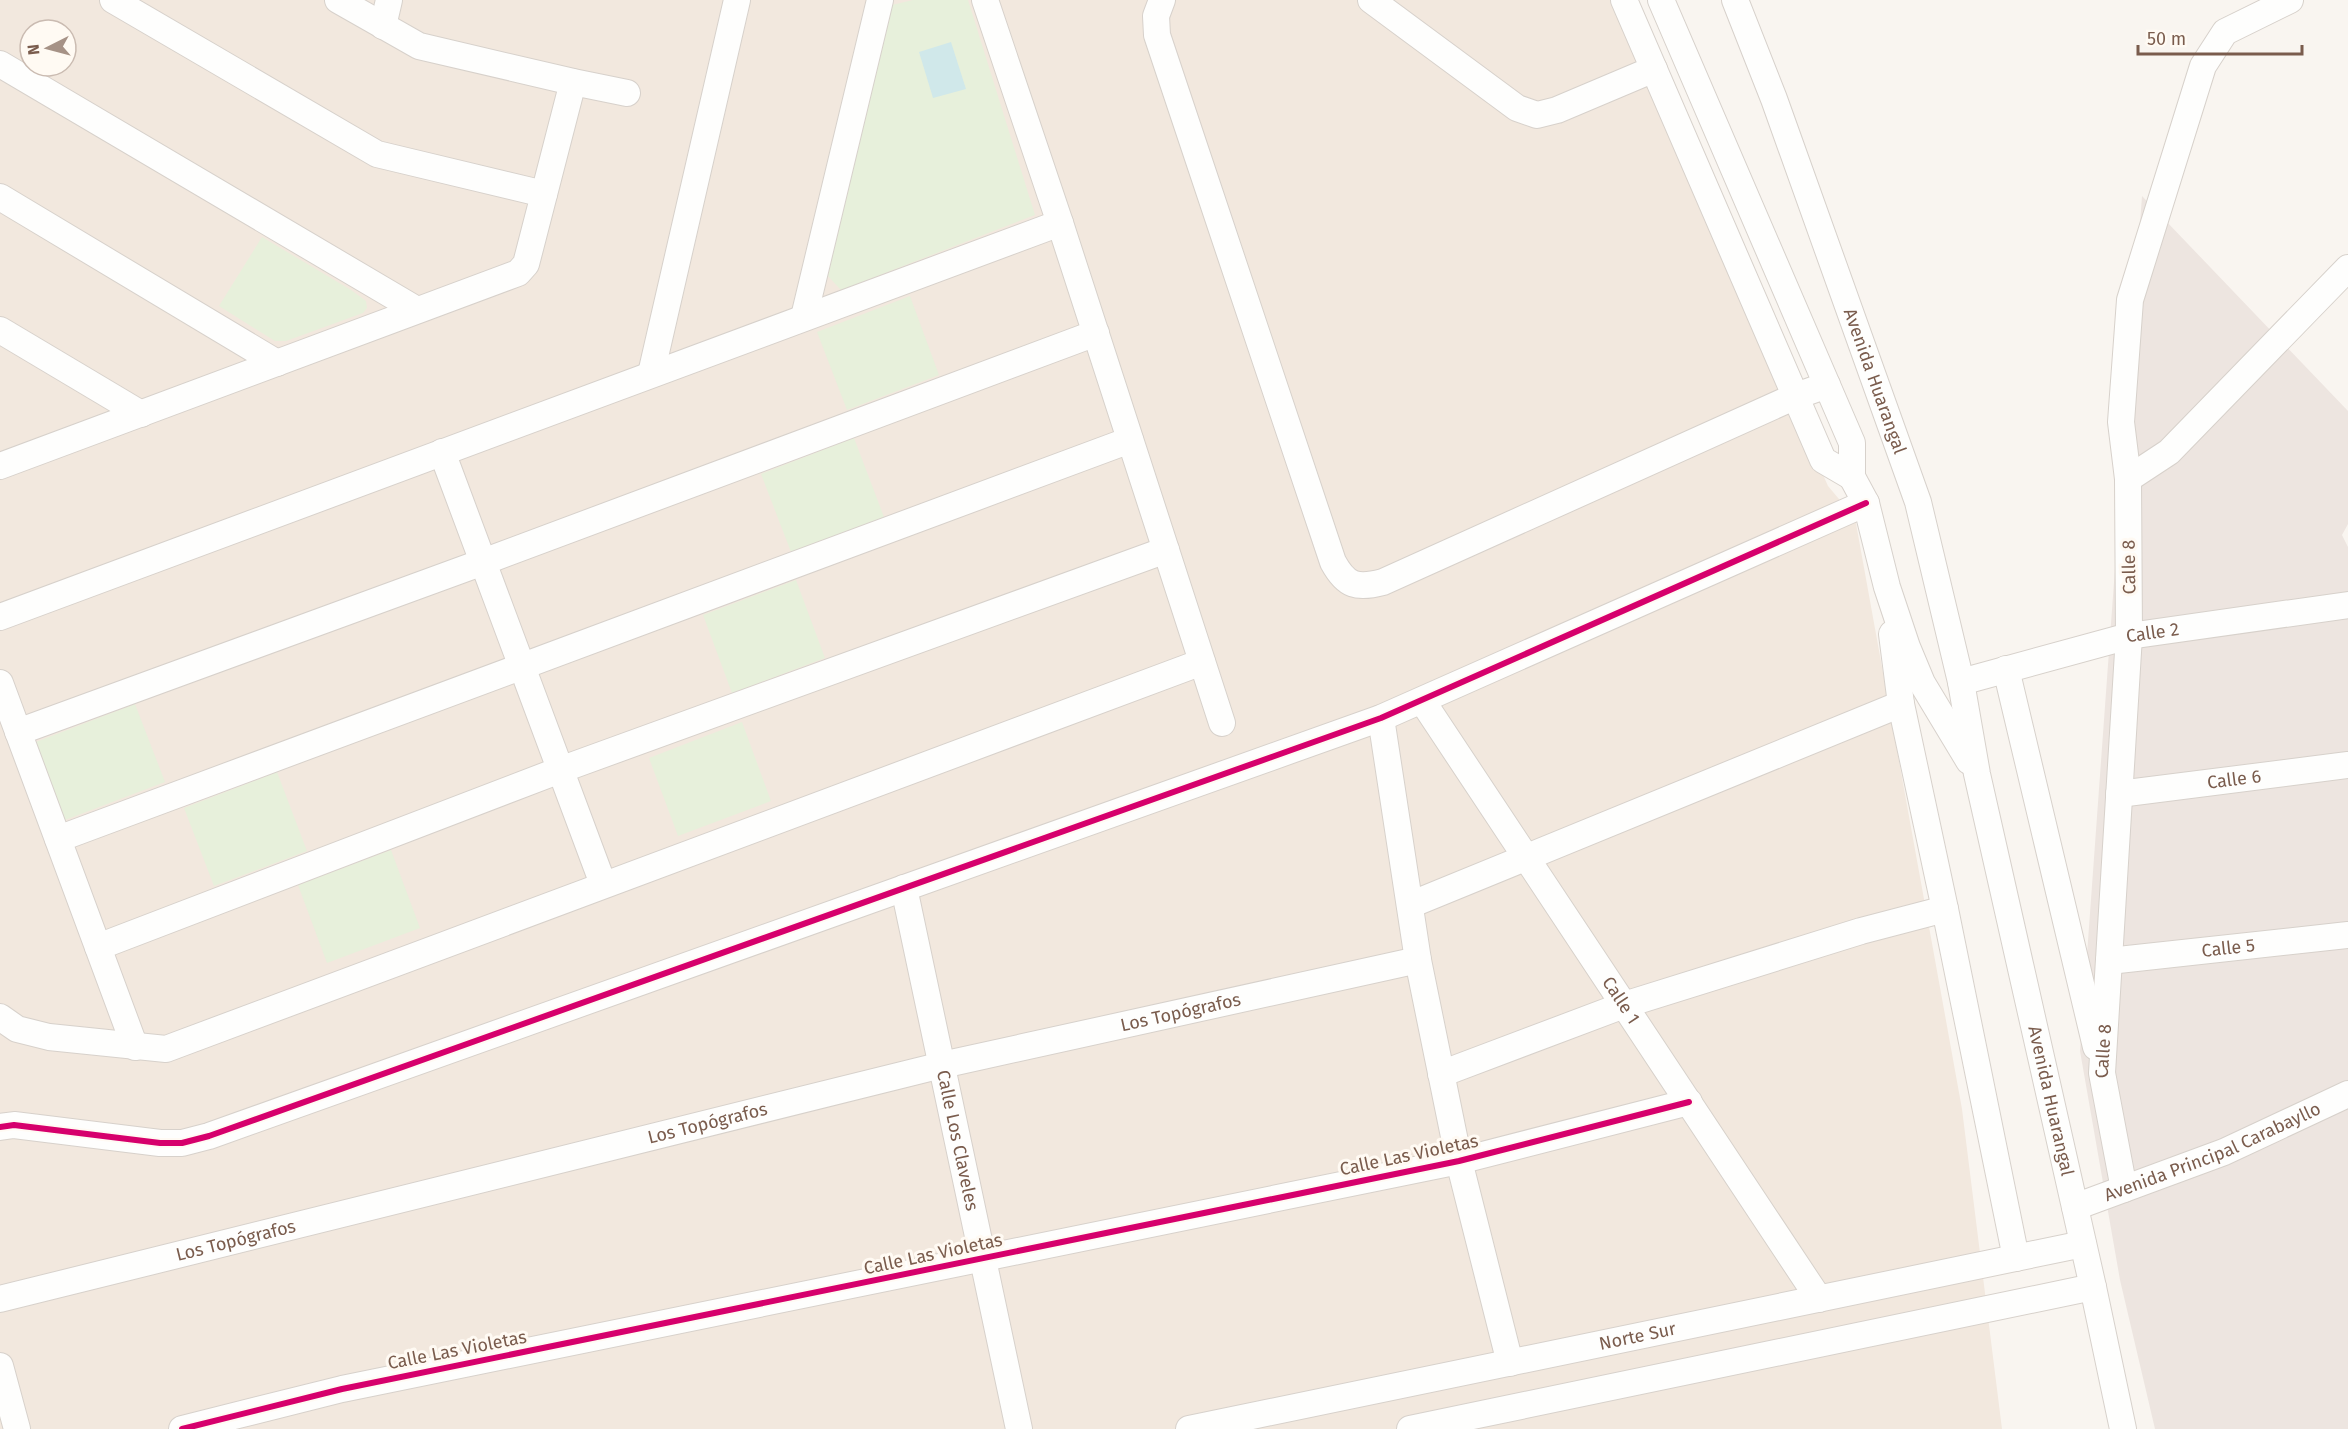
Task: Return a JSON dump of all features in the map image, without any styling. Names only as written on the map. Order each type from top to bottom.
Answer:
[{"type":"street","points":[[113,0],[377,154],[544,194]]},
{"type":"street","points":[[338,0],[419,46],[627,93]]},
{"type":"street","points":[[383,26],[389,0]]},
{"type":"street","points":[[651,374],[737,0]]},
{"type":"street","points":[[804,317],[880,0]]},
{"type":"street","points":[[985,0],[1060,223],[1222,723]]},
{"type":"street","points":[[1162,0],[1156,16],[1157,36],[1333,561],[1341,576],[1353,584],[1368,586],[1383,582],[1796,396],[1827,385]]},
{"type":"street","points":[[1371,0],[1517,108],[1537,115],[1557,110],[1654,69]]},
{"type":"street","points":[[1624,0],[1823,460],[1852,477]]},
{"type":"street","name":"Avenida Huarangal","points":[[1661,0],[1852,443],[1852,477],[1866,503],[1887,587],[1907,647],[1922,683],[1977,774]]},
{"type":"street","name":"Avenida Huarangal","points":[[1735,0],[1774,99],[1918,502],[1961,682],[1977,774],[2093,1287],[2122,1429]]},
{"type":"street","name":"Calle 8","points":[[2124,1189],[2102,1073],[2129,636],[2128,479],[2121,422],[2130,300],[2203,66],[2225,32],[2290,0]]},
{"type":"street","points":[[0,64],[417,310]]},
{"type":"street","points":[[2,463],[141,414],[518,273],[526,264],[573,82]]},
{"type":"street","points":[[0,197],[278,363]]},
{"type":"street","points":[[0,617],[1060,223]]},
{"type":"street","points":[[2128,479],[2169,452],[2348,268]]},
{"type":"street","points":[[0,330],[141,414]]},
{"type":"street","points":[[18,732],[483,562],[1096,333]]},
{"type":"street","points":[[58,839],[1130,440]]},
{"type":"street","points":[[442,452],[603,884]]},
{"type":"street","points":[[0,1127],[14,1125],[160,1143],[182,1143],[200,1138],[1423,702],[1866,503]]},
{"type":"street","points":[[98,947],[561,770],[1166,550]]},
{"type":"street","points":[[1887,587],[1901,704],[1946,909],[2016,1258]]},
{"type":"street","name":"Calle 2","points":[[1961,682],[2129,636],[2348,605]]},
{"type":"street","points":[[0,1017],[17,1029],[48,1038],[166,1049],[1202,662]]},
{"type":"street","points":[[2006,669],[2102,1073]]},
{"type":"street","points":[[0,683],[135,1047]]},
{"type":"street","name":"Calle 1","points":[[1423,702],[1819,1299]]},
{"type":"street","points":[[1410,905],[1901,704]]},
{"type":"street","name":"Calle Las Violetas","points":[[1381,718],[1418,960],[1459,1161],[1510,1363]]},
{"type":"street","name":"Calle 6","points":[[2119,794],[2348,765]]},
{"type":"street","name":"Calle Los Claveles","points":[[904,888],[1019,1429]]},
{"type":"street","points":[[1441,1074],[1624,1005],[1861,931],[1946,909]]},
{"type":"street","name":"Calle 5","points":[[2109,961],[2348,934]]},
{"type":"street","name":"Los Topógrafos","points":[[0,1299],[942,1065],[1418,960]]},
{"type":"street","name":"Avenida Principal Carabayllo","points":[[2075,1208],[2224,1152],[2348,1094]]},
{"type":"street","name":"Calle Las Violetas","points":[[182,1429],[342,1389],[1459,1161],[1689,1102]]},
{"type":"street","name":"Norte Sur","points":[[1189,1429],[2083,1244]]},
{"type":"street","points":[[1410,1429],[2093,1287]]},
{"type":"street","points":[[0,1366],[17,1429]]},
{"type":"shaded area","points":[[0,0],[1614,0],[1828,486],[1855,518],[1962,1109],[2002,1429],[0,1429]]},
{"type":"shaded area","points":[[2142,196],[2348,411],[2348,524],[2342,535],[2348,547],[2348,1429],[2155,1429],[2120,1280],[2080,1051]]},
{"type":"green space","points":[[913,0],[968,0],[1035,215],[841,290],[826,274],[892,5]]},
{"type":"green space","points":[[262,237],[351,290],[366,301],[367,308],[363,313],[286,341],[275,341],[219,306]]},
{"type":"green space","points":[[910,296],[939,375],[847,410],[817,332]]},
{"type":"green space","points":[[854,438],[884,517],[791,552],[761,474]]},
{"type":"green space","points":[[796,580],[825,658],[732,693],[703,615]]},
{"type":"green space","points":[[135,704],[165,782],[65,820],[36,742]]},
{"type":"green space","points":[[742,722],[771,801],[678,836],[649,758]]},
{"type":"green space","points":[[277,772],[307,851],[214,886],[184,808]]},
{"type":"green space","points":[[391,850],[420,928],[327,963],[298,885]]},
{"type":"water","points":[[951,42],[966,89],[933,98],[919,52]]},
{"type":"cycle path","points":[[0,1127],[14,1125],[160,1143],[182,1143],[209,1136],[1381,718],[1866,503]]},
{"type":"cycle path","points":[[182,1429],[342,1389],[1459,1161],[1689,1102]]}]
